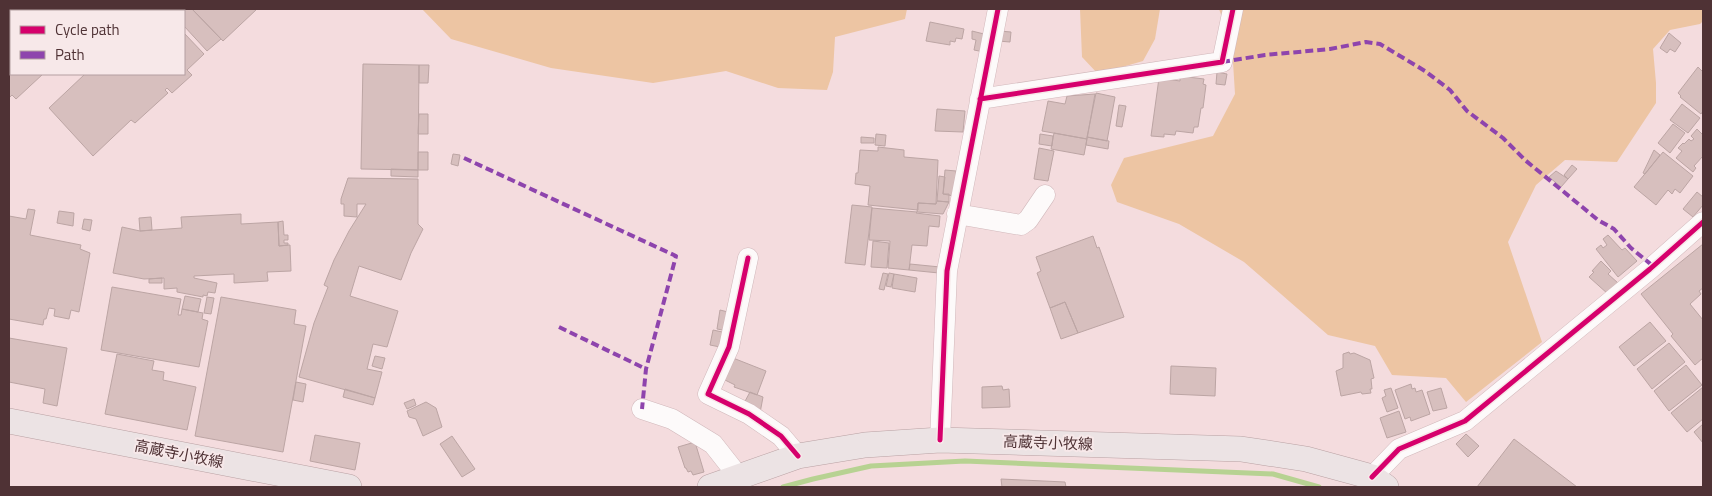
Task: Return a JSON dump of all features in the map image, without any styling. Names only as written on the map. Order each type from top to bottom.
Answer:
[{"type":"main road","name":"高蔵寺小牧線","points":[[9,421],[284,481],[349,487]]},
{"type":"main road","name":"高蔵寺小牧線","points":[[710,487],[798,456],[865,445],[940,440],[1241,449],[1306,458],[1379,482]]},
{"type":"street","points":[[940,440],[947,271],[998,9]]},
{"type":"street","points":[[980,99],[1222,62],[1233,9]]},
{"type":"street","points":[[957,214],[1021,225],[1028,220],[1045,195]]},
{"type":"street","points":[[1379,482],[1399,449],[1465,421],[1650,269],[1703,222]]},
{"type":"street","points":[[748,258],[729,347],[708,394],[749,414],[781,436],[798,456]]},
{"type":"street","points":[[642,409],[672,419],[713,444],[738,477]]},
{"type":"shaded area","points":[[422,9],[907,9],[905,19],[835,37],[833,72],[827,90],[778,88],[726,71],[653,83],[551,68],[451,39]]},
{"type":"shaded area","points":[[1080,9],[1160,9],[1155,39],[1143,61],[1098,74],[1082,57]]},
{"type":"shaded area","points":[[1219,9],[1703,9],[1703,21],[1700,24],[1670,30],[1653,49],[1656,103],[1617,162],[1565,160],[1536,185],[1508,242],[1542,342],[1466,402],[1446,378],[1392,375],[1375,346],[1328,335],[1244,262],[1179,224],[1117,202],[1111,185],[1124,158],[1213,136],[1235,94],[1232,46]]},
{"type":"building","points":[[9,9],[126,10],[10,10],[10,75],[42,75],[16,99],[12,95],[9,98]]},
{"type":"building","points":[[167,9],[192,9],[221,39],[207,51],[185,27],[185,10]]},
{"type":"building","points":[[192,9],[257,9],[223,41]]},
{"type":"building","points":[[930,22],[964,29],[962,39],[956,38],[955,42],[950,41],[950,45],[926,41]]},
{"type":"building","points":[[972,31],[988,35],[984,52],[974,50],[976,40],[972,39]]},
{"type":"building","points":[[999,31],[1011,32],[1010,42],[998,41]]},
{"type":"building","points":[[1669,33],[1681,43],[1675,52],[1670,49],[1667,53],[1660,48]]},
{"type":"building","points":[[185,34],[204,54],[187,70],[192,75],[172,93],[167,88],[165,90],[168,93],[135,123],[131,120],[93,156],[49,108],[84,75],[185,75]]},
{"type":"building","points":[[363,64],[419,65],[418,170],[361,169]]},
{"type":"building","points":[[419,65],[429,65],[428,83],[419,83]]},
{"type":"building","points":[[1698,67],[1703,72],[1703,111],[1701,114],[1680,97],[1678,93]]},
{"type":"building","points":[[1217,72],[1227,74],[1225,85],[1216,84]]},
{"type":"building","points":[[1180,76],[1204,79],[1203,84],[1206,85],[1198,127],[1194,127],[1193,133],[1176,131],[1175,135],[1164,134],[1164,137],[1151,136],[1159,78],[1180,81]]},
{"type":"building","points":[[1096,93],[1115,97],[1107,141],[1087,137]]},
{"type":"building","points":[[1095,94],[1087,139],[1042,131],[1048,101],[1065,104],[1067,96]]},
{"type":"building","points":[[1682,104],[1700,118],[1688,133],[1670,120]]},
{"type":"building","points":[[1119,105],[1126,106],[1122,127],[1116,126]]},
{"type":"building","points":[[937,109],[965,111],[963,132],[935,131]]},
{"type":"building","points":[[419,114],[428,114],[428,134],[418,134]]},
{"type":"building","points":[[1673,124],[1685,133],[1670,153],[1658,143]]},
{"type":"building","points":[[1697,129],[1703,135],[1703,156],[1694,166],[1696,168],[1693,172],[1676,158],[1682,151],[1678,148],[1689,139],[1691,141],[1694,139],[1691,136]]},
{"type":"building","points":[[1054,133],[1087,139],[1084,155],[1051,149]]},
{"type":"building","points":[[876,134],[886,135],[885,146],[875,145]]},
{"type":"building","points":[[1040,134],[1053,136],[1052,146],[1039,144]]},
{"type":"building","points":[[861,137],[874,138],[874,143],[861,143]]},
{"type":"building","points":[[1087,137],[1109,141],[1108,149],[1086,145]]},
{"type":"building","points":[[878,147],[904,150],[904,157],[938,160],[936,204],[918,203],[918,210],[868,205],[870,186],[855,184],[856,173],[858,173],[860,150],[878,151]]},
{"type":"building","points":[[1039,148],[1054,151],[1048,181],[1034,179]]},
{"type":"building","points":[[1654,150],[1660,155],[1645,174],[1643,173]]},
{"type":"building","points":[[418,152],[428,152],[428,170],[418,170]]},
{"type":"building","points":[[1663,152],[1693,176],[1680,193],[1675,189],[1672,194],[1668,190],[1656,205],[1634,187]]},
{"type":"building","points":[[453,154],[460,155],[458,166],[451,164]]},
{"type":"building","points":[[1572,165],[1577,169],[1568,179],[1564,175]]},
{"type":"building","points":[[391,169],[418,170],[418,177],[391,176]]},
{"type":"building","points":[[945,170],[956,171],[954,196],[943,194]]},
{"type":"building","points":[[1556,171],[1568,179],[1561,187],[1549,177]]},
{"type":"building","points":[[939,176],[945,177],[943,194],[949,194],[949,202],[937,201]]},
{"type":"building","points":[[348,178],[418,179],[418,224],[423,229],[411,253],[401,280],[359,266],[350,296],[398,311],[387,347],[373,344],[367,369],[382,372],[375,398],[299,377],[314,323],[328,287],[324,285],[349,231],[366,204],[357,204],[357,217],[344,216],[344,204],[341,204],[341,199]]},
{"type":"building","points":[[1697,192],[1703,197],[1703,205],[1693,217],[1683,209]]},
{"type":"building","points":[[937,201],[949,202],[943,214],[917,212],[918,203],[936,204]]},
{"type":"building","points":[[852,205],[872,207],[865,265],[845,263]]},
{"type":"building","points":[[872,208],[940,216],[939,227],[929,226],[927,246],[912,245],[909,270],[888,268],[890,241],[869,240]]},
{"type":"building","points":[[28,209],[35,210],[30,235],[81,245],[80,249],[90,253],[79,312],[71,310],[69,319],[54,316],[55,309],[49,308],[43,325],[9,319],[9,216],[26,219]]},
{"type":"building","points":[[59,211],[74,213],[73,226],[57,223]]},
{"type":"building","points":[[241,214],[241,224],[278,222],[279,246],[290,245],[291,271],[267,272],[268,281],[234,283],[234,274],[194,276],[194,278],[217,283],[215,293],[208,292],[207,296],[203,295],[203,297],[177,292],[177,288],[164,289],[164,278],[144,279],[113,273],[122,227],[140,231],[182,228],[181,217]]},
{"type":"building","points":[[151,217],[152,230],[140,231],[139,218]]},
{"type":"building","points":[[84,219],[92,220],[90,231],[82,229]]},
{"type":"building","points":[[283,221],[284,235],[288,235],[288,240],[284,240],[284,243],[288,243],[288,245],[279,246],[278,222]]},
{"type":"building","points":[[1608,235],[1622,250],[1625,248],[1637,261],[1618,277],[1596,249],[1601,245],[1603,248],[1607,245],[1603,239]]},
{"type":"building","points":[[1093,236],[1097,248],[1099,247],[1124,317],[1078,333],[1065,302],[1050,308],[1037,273],[1041,271],[1036,257]]},
{"type":"building","points":[[873,241],[889,243],[887,268],[871,267]]},
{"type":"building","points":[[1703,244],[1703,288],[1699,291],[1701,294],[1690,304],[1703,320],[1703,358],[1695,365],[1671,336],[1673,334],[1641,294]]},
{"type":"building","points":[[1601,261],[1611,271],[1608,274],[1618,283],[1608,294],[1589,277]]},
{"type":"building","points":[[910,264],[940,267],[939,273],[909,270]]},
{"type":"building","points":[[883,273],[888,274],[884,290],[879,289]]},
{"type":"building","points":[[889,273],[894,274],[891,287],[886,286]]},
{"type":"building","points":[[894,274],[917,278],[915,292],[892,288]]},
{"type":"building","points":[[162,278],[162,283],[149,283],[149,279]]},
{"type":"building","points":[[112,287],[181,299],[178,315],[181,315],[182,309],[203,313],[202,319],[208,321],[199,367],[101,350]]},
{"type":"building","points":[[185,296],[201,299],[198,312],[182,309]]},
{"type":"building","points":[[207,297],[214,298],[211,314],[204,313]]},
{"type":"building","points":[[221,297],[296,310],[294,324],[306,326],[283,452],[195,436]]},
{"type":"building","points":[[1065,302],[1078,333],[1061,339],[1050,308]]},
{"type":"building","points":[[720,310],[732,313],[728,331],[717,329]]},
{"type":"building","points":[[1650,322],[1666,341],[1634,366],[1619,347]]},
{"type":"building","points":[[713,330],[727,333],[725,348],[710,345]]},
{"type":"building","points":[[9,338],[67,348],[57,406],[43,403],[45,389],[9,382]]},
{"type":"building","points":[[1669,343],[1685,362],[1652,389],[1637,369]]},
{"type":"building","points":[[1349,352],[1350,354],[1354,353],[1370,360],[1374,378],[1371,379],[1371,393],[1362,394],[1361,392],[1341,396],[1336,371],[1343,368],[1343,354]]},
{"type":"building","points":[[117,354],[154,361],[152,370],[164,372],[163,380],[196,387],[187,430],[105,414]]},
{"type":"building","points":[[375,356],[385,358],[382,369],[372,366]]},
{"type":"building","points":[[733,358],[766,371],[757,395],[734,387],[735,385],[723,379]]},
{"type":"building","points":[[1686,365],[1702,385],[1669,411],[1654,391]]},
{"type":"building","points":[[1171,366],[1216,368],[1215,396],[1170,394]]},
{"type":"building","points":[[296,382],[306,384],[303,402],[293,400]]},
{"type":"building","points":[[1411,384],[1412,389],[1415,388],[1416,392],[1422,390],[1430,414],[1411,421],[1410,417],[1405,419],[1395,390]]},
{"type":"building","points":[[1002,386],[1003,390],[1009,389],[1010,407],[982,408],[982,387]]},
{"type":"building","points":[[1703,387],[1703,419],[1687,432],[1671,413]]},
{"type":"building","points":[[1391,388],[1398,408],[1387,412],[1382,398],[1386,396],[1384,390]]},
{"type":"building","points":[[1441,388],[1447,408],[1433,411],[1427,392]]},
{"type":"building","points":[[345,389],[375,398],[373,405],[343,397]]},
{"type":"building","points":[[750,392],[763,397],[760,413],[743,405]]},
{"type":"building","points":[[414,399],[416,405],[407,409],[404,403]]},
{"type":"building","points":[[426,402],[436,408],[442,427],[423,436],[416,419],[409,417],[407,411]]},
{"type":"building","points":[[1399,411],[1406,432],[1387,438],[1380,418]]},
{"type":"building","points":[[1703,424],[1703,443],[1694,432]]},
{"type":"building","points":[[1466,434],[1479,446],[1468,457],[1456,444]]},
{"type":"building","points":[[315,435],[360,443],[355,470],[310,461]]},
{"type":"building","points":[[452,436],[475,469],[462,477],[440,444]]},
{"type":"building","points":[[1514,439],[1577,487],[1477,487]]},
{"type":"building","points":[[695,442],[704,472],[693,475],[691,471],[688,472],[685,468],[678,447]]},
{"type":"building","points":[[1001,479],[1065,482],[1066,487],[1002,487]]},
{"type":"waterway","points":[[783,487],[871,466],[965,461],[1273,474],[1319,487]]},
{"type":"marked path","points":[[1222,62],[1265,55],[1330,49],[1366,42],[1380,44],[1425,71],[1450,90],[1467,111],[1503,138],[1525,160],[1598,220],[1614,229],[1631,248],[1653,266]]},
{"type":"marked path","points":[[464,158],[676,256],[646,369],[642,409]]},
{"type":"marked path","points":[[559,327],[646,369]]},
{"type":"cycle path","points":[[940,440],[947,271],[998,9]]},
{"type":"cycle path","points":[[980,99],[1222,62],[1233,9]]},
{"type":"cycle path","points":[[1372,477],[1399,449],[1465,421],[1650,269],[1703,222]]},
{"type":"cycle path","points":[[748,258],[729,347],[708,394],[749,414],[781,436],[798,456]]}]
